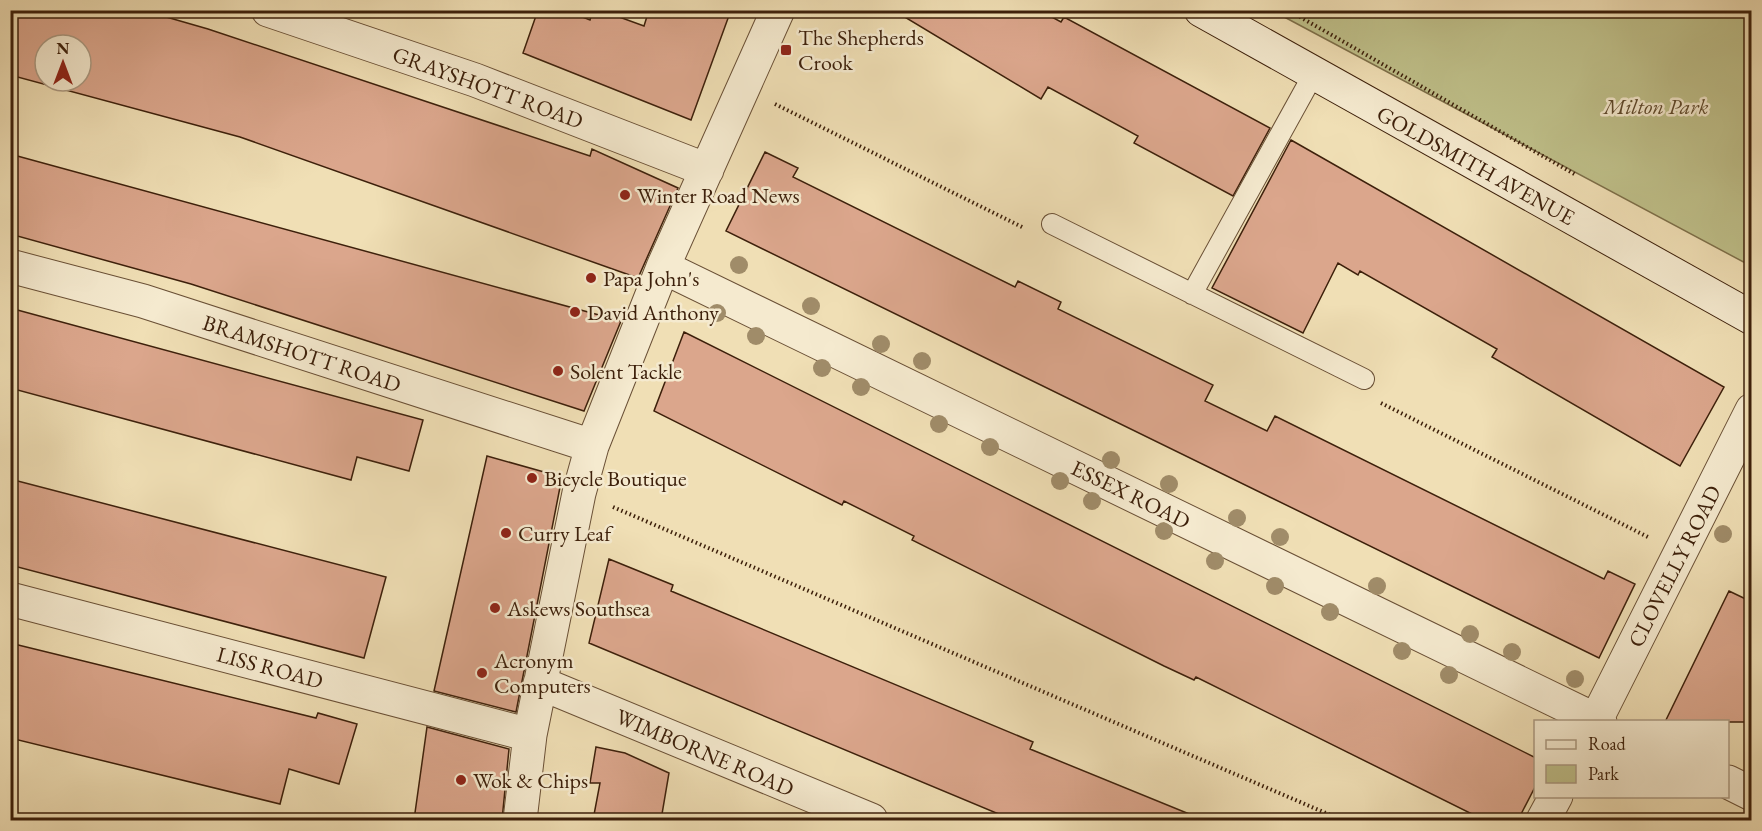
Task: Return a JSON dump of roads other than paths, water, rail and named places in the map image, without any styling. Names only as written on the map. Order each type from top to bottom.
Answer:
[{"type":"street","name":"GRAYSHOTT ROAD","points":[[268,10],[475,80],[706,170]]},
{"type":"street","points":[[520,820],[530,735],[540,683],[579,493],[592,446],[663,267],[778,10]]},
{"type":"street","name":"GOLDSMITH AVENUE","points":[[1201,10],[1313,75],[1752,318]]},
{"type":"street","name":"BRAMSHOTT ROAD","points":[[10,266],[143,302],[592,446]]},
{"type":"street","name":"ESSEX ROAD","points":[[663,267],[1595,720]]},
{"type":"street","name":"CLOVELLY ROAD","points":[[1598,720],[1752,410]]},
{"type":"street","name":"LISS ROAD","points":[[10,599],[530,735]]},
{"type":"street","name":"WIMBORNE ROAD","points":[[540,683],[871,820]]},
{"type":"street","points":[[1729,782],[1752,794]]},
{"type":"street","points":[[1543,820],[1555,798]]},
{"type":"lane","points":[[1192,294],[1313,75]]},
{"type":"lane","points":[[1052,224],[1364,379]]},
{"type":"place","name":"The Shepherds Crook","points":[[786,50]]},
{"type":"place","name":"Winter Road News","points":[[625,195]]},
{"type":"place","name":"Papa John's","points":[[591,278]]},
{"type":"place","name":"David Anthony","points":[[575,312]]},
{"type":"place","name":"Solent Tackle","points":[[558,371]]},
{"type":"place","name":"Bicycle Boutique","points":[[532,478]]},
{"type":"place","name":"Curry Leaf","points":[[506,533]]},
{"type":"place","name":"Askews Southsea","points":[[495,608]]},
{"type":"place","name":"Acronym Computers","points":[[482,673]]},
{"type":"place","name":"Wok & Chips","points":[[461,780]]},
{"type":"park label","name":"Milton Park","points":[[1656,106]]}]
